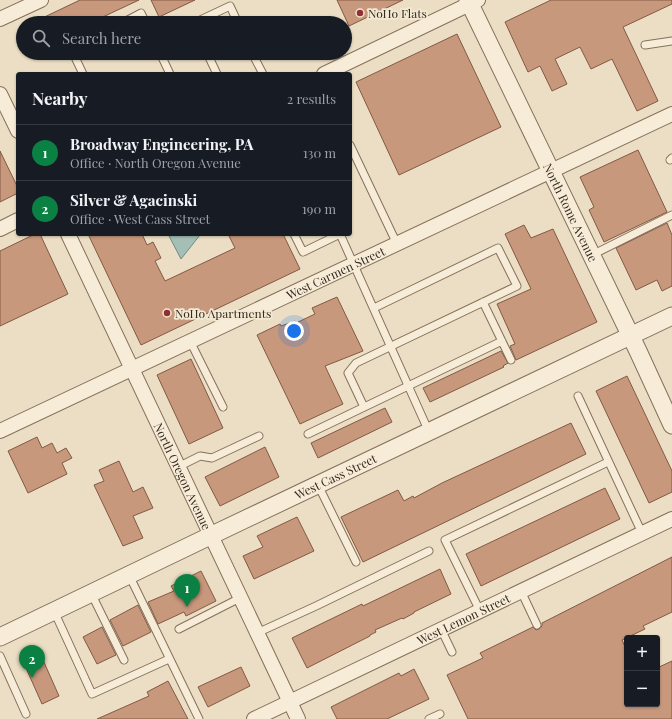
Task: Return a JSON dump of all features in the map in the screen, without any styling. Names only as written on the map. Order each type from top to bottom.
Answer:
[{"type":"street","points":[[0,20],[41,0]]},
{"type":"street","points":[[328,72],[472,1]]},
{"type":"street","name":"North Rome Avenue","points":[[472,1],[551,172],[672,423]]},
{"type":"street","points":[[0,94],[16,128]]},
{"type":"street","name":"West Carmen Street","points":[[0,431],[672,114]]},
{"type":"street","points":[[0,229],[16,221]]},
{"type":"street","name":"North Oregon Avenue","points":[[69,236],[298,719]]},
{"type":"street","name":"West Cass Street","points":[[0,637],[672,316]]},
{"type":"street","name":"West Lemon Street","points":[[254,719],[672,519]]},
{"type":"lane","points":[[209,16],[230,6],[235,16]]},
{"type":"lane","points":[[645,45],[672,42]]},
{"type":"lane","points":[[76,60],[82,72]]},
{"type":"lane","points":[[163,60],[169,72]]},
{"type":"lane","points":[[210,60],[216,72]]},
{"type":"lane","points":[[256,60],[262,72]]},
{"type":"lane","points":[[352,149],[397,244]]},
{"type":"lane","points":[[592,255],[672,215]]},
{"type":"lane","points":[[295,236],[303,252],[336,236]]},
{"type":"lane","points":[[341,236],[429,432]]},
{"type":"lane","points":[[364,407],[348,374],[356,363],[517,286],[498,248],[374,308]]},
{"type":"lane","points":[[484,302],[511,360]]},
{"type":"lane","points":[[190,341],[223,407]]},
{"type":"lane","points":[[308,434],[502,341]]},
{"type":"lane","points":[[578,396],[642,533]]},
{"type":"lane","points":[[178,466],[200,456],[212,458],[259,436]]},
{"type":"lane","points":[[480,611],[445,540],[608,462]]},
{"type":"lane","points":[[318,484],[356,562]]},
{"type":"lane","points":[[257,632],[316,606],[429,551]]},
{"type":"lane","points":[[128,575],[199,719]]},
{"type":"lane","points":[[521,591],[537,625]]},
{"type":"lane","points":[[91,593],[124,660]]},
{"type":"lane","points":[[179,629],[240,598]]},
{"type":"lane","points":[[54,611],[92,694],[169,659]]},
{"type":"lane","points":[[441,629],[452,652]]},
{"type":"lane","points":[[0,656],[26,714]]},
{"type":"lane","points":[[429,719],[440,714]]},
{"type":"water","points":[[169,236],[199,236],[181,259]]},
{"type":"building","points":[[80,0],[139,0],[105,16],[47,16]]},
{"type":"building","points":[[151,0],[195,0],[161,16],[159,16]]},
{"type":"building","name":"NoHo Flats","points":[[337,0],[403,0],[352,25],[352,16],[344,16]]},
{"type":"building","points":[[551,0],[672,0],[672,4],[623,27],[658,101],[637,111],[612,59],[591,69],[580,47],[555,59],[567,84],[552,91],[540,66],[528,72],[505,22]]},
{"type":"building","points":[[457,34],[501,127],[399,175],[356,82]]},
{"type":"building","points":[[638,150],[667,212],[604,242],[589,210],[594,207],[580,177]]},
{"type":"building","points":[[0,151],[16,184],[16,194],[0,202]]},
{"type":"building","points":[[667,223],[672,235],[672,286],[662,291],[657,280],[636,290],[616,248]]},
{"type":"building","points":[[524,225],[531,238],[553,229],[597,322],[516,360],[510,346],[515,344],[497,304],[531,289],[505,234]]},
{"type":"building","points":[[31,236],[41,236],[68,294],[0,326],[0,251]]},
{"type":"building","name":"NoHo Apartments","points":[[89,236],[143,236],[147,245],[153,242],[161,258],[155,261],[165,281],[235,248],[229,236],[284,236],[300,269],[141,345]]},
{"type":"building","points":[[337,297],[363,351],[325,366],[343,404],[300,424],[257,335],[280,324],[281,326],[295,321],[296,323],[315,314],[312,308]]},
{"type":"building","points":[[501,351],[508,363],[503,366],[504,367],[430,402],[423,388]]},
{"type":"building","points":[[191,359],[223,428],[189,444],[157,375]]},
{"type":"building","points":[[627,376],[672,471],[672,492],[649,503],[596,391]]},
{"type":"building","points":[[385,408],[392,422],[318,458],[311,443]]},
{"type":"building","points":[[571,423],[586,454],[363,562],[341,517],[398,490],[404,501],[413,496],[414,498],[442,483]]},
{"type":"building","points":[[37,437],[42,448],[52,443],[57,453],[66,448],[72,458],[62,463],[67,474],[28,493],[8,451]]},
{"type":"building","points":[[265,447],[279,477],[220,506],[205,477]]},
{"type":"building","points":[[119,461],[133,492],[143,487],[153,508],[133,516],[143,538],[123,546],[94,485],[104,481],[99,470]]},
{"type":"building","points":[[605,488],[620,519],[481,586],[466,554]]},
{"type":"building","points":[[297,517],[314,551],[254,579],[243,556],[263,547],[257,536]]},
{"type":"building","points":[[672,557],[672,612],[643,626],[645,629],[632,635],[624,635],[624,639],[622,640],[624,644],[624,707],[660,707],[660,667],[672,661],[672,719],[468,719],[447,675],[483,658],[480,653],[533,627],[536,630],[539,629],[542,626],[542,623]]},
{"type":"building","points":[[440,569],[451,594],[403,619],[402,618],[375,630],[376,632],[370,636],[307,668],[292,638],[362,604],[363,606]]},
{"type":"building","points":[[201,571],[216,601],[186,616],[184,612],[158,624],[148,602],[174,591],[171,586]]},
{"type":"building","points":[[138,605],[151,632],[123,646],[110,620]]},
{"type":"building","points":[[102,627],[116,655],[97,664],[83,637]]},
{"type":"building","points":[[39,651],[59,696],[42,704],[22,659]]},
{"type":"building","points":[[241,667],[250,686],[208,707],[198,687]]},
{"type":"building","points":[[414,669],[429,699],[387,719],[337,719],[331,707],[399,673],[401,676]]},
{"type":"building","points":[[168,681],[188,719],[97,719],[149,696],[147,692]]},
{"type":"place","name":"NoHo Flats","points":[[360,13]]},
{"type":"place","name":"NoHo Apartments","points":[[167,313]]},
{"type":"place","name":"Broadway Engineering, PA","points":[[187,607]]},
{"type":"place","name":"Silver & Agacinski","points":[[32,678]]}]
